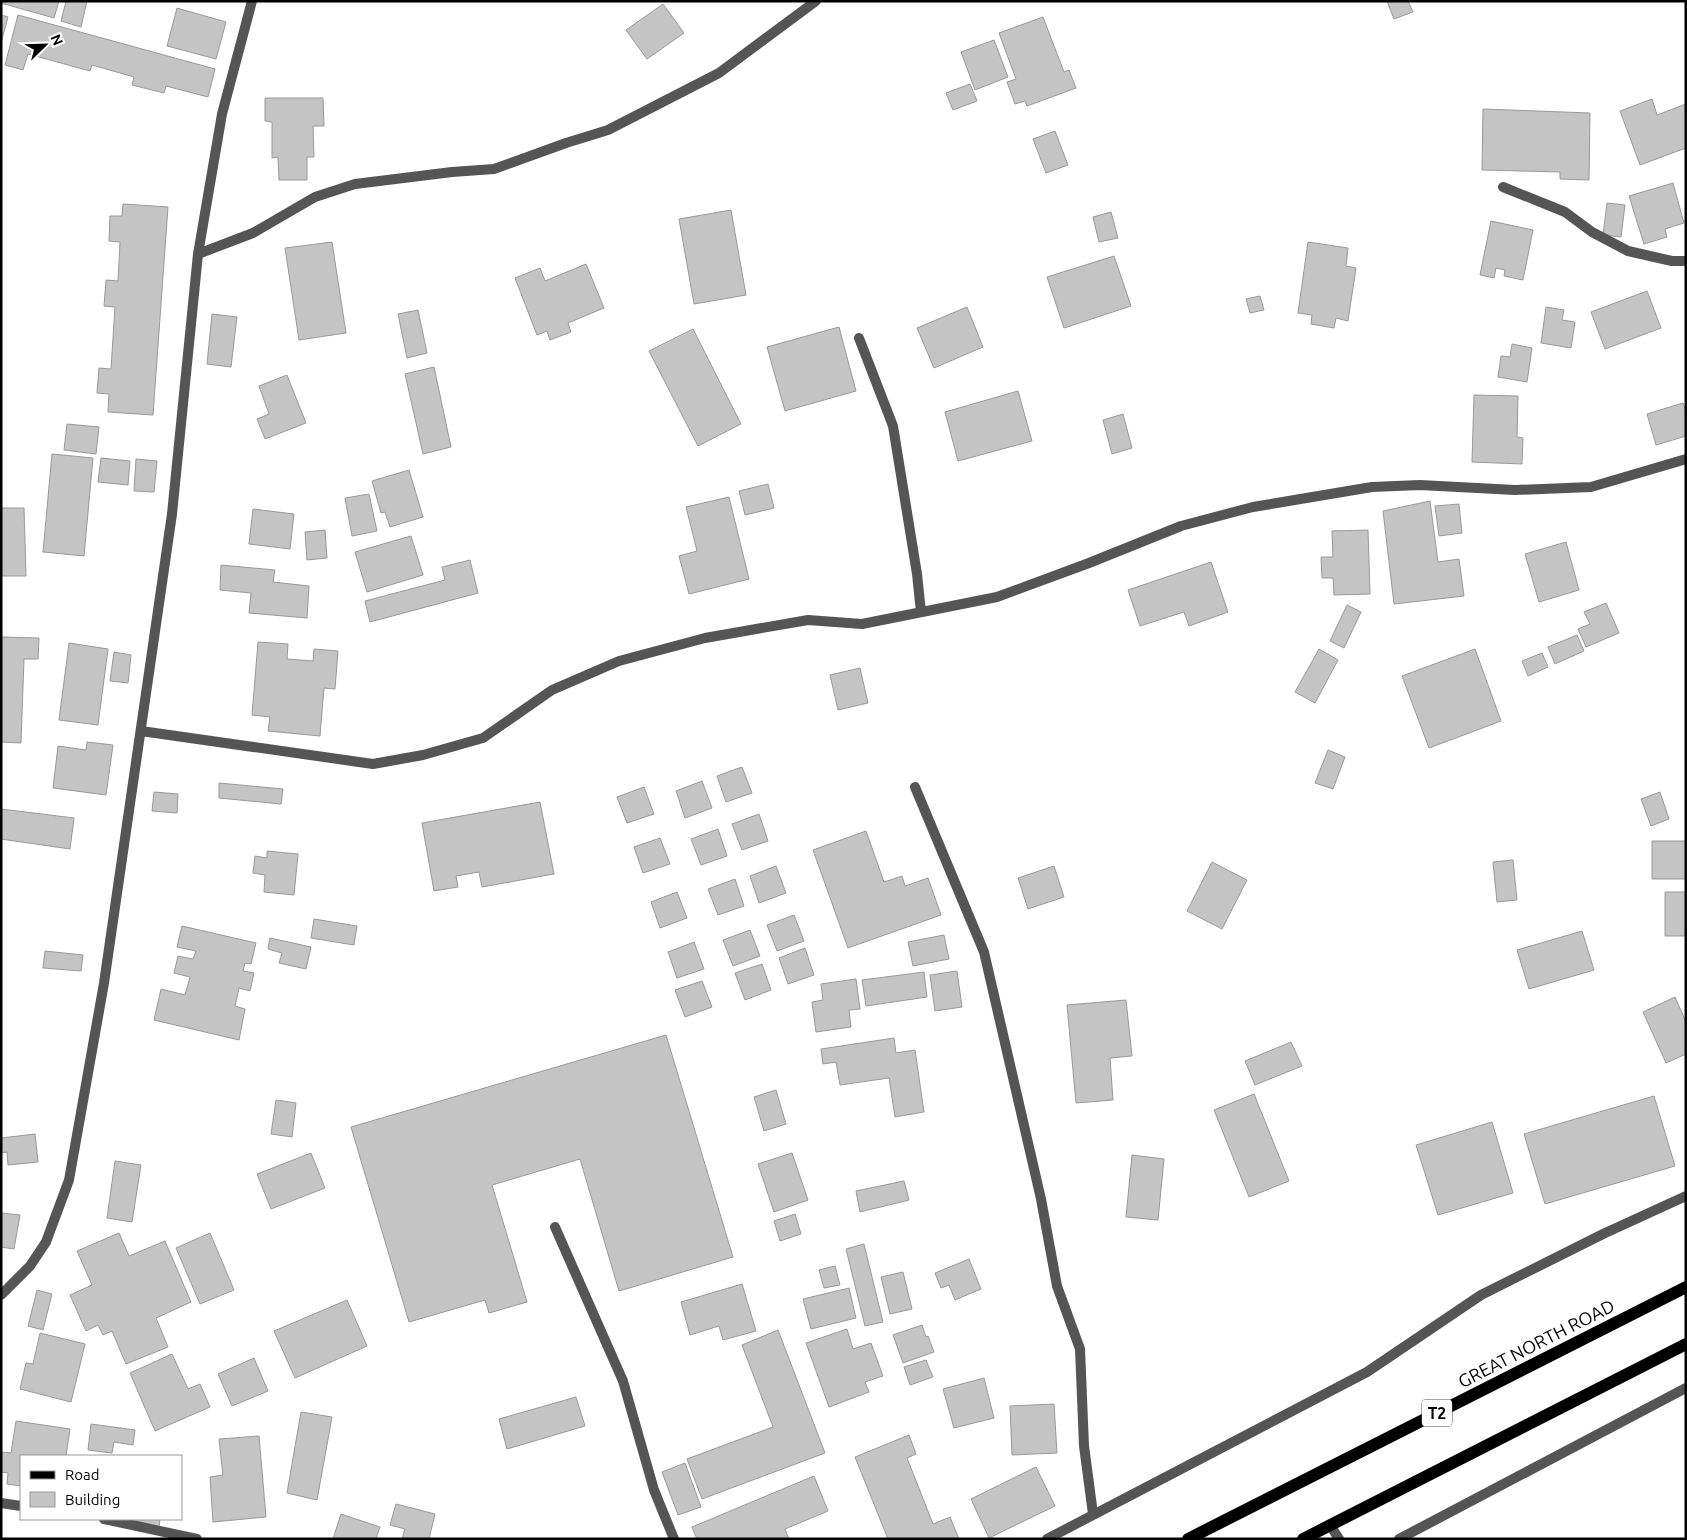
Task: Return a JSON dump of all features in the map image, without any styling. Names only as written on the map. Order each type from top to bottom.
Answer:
[{"type":"main road","name":"GREAT NORTH ROAD","points":[[1188,1539],[1686,1287]]},
{"type":"main road","points":[[1303,1539],[1686,1344]]},
{"type":"street","points":[[1,1295],[30,1266],[46,1242],[69,1180],[104,983],[172,514],[198,254],[222,114],[252,1]]},
{"type":"street","points":[[198,254],[254,233],[314,197],[355,184],[452,172],[494,170],[566,143],[608,130],[719,73],[816,1]]},
{"type":"street","points":[[1504,186],[1565,212],[1592,232],[1628,251],[1672,261],[1686,261]]},
{"type":"street","points":[[859,338],[893,426],[917,574],[921,612]]},
{"type":"street","points":[[141,731],[373,764],[424,755],[483,738],[552,690],[619,661],[705,638],[808,620],[862,624],[997,597],[1181,526],[1253,507],[1372,487],[1420,486],[1515,490],[1591,487],[1686,459]]},
{"type":"street","points":[[915,787],[984,952],[1041,1199],[1057,1286],[1080,1349],[1084,1446],[1093,1514]]},
{"type":"street","points":[[1047,1539],[1367,1372],[1481,1295],[1603,1234],[1686,1196]]},
{"type":"street","points":[[555,1227],[623,1381],[654,1490],[674,1539]]},
{"type":"street","points":[[1399,1539],[1686,1388]]},
{"type":"street","points":[[1,1503],[20,1506]]},
{"type":"street","points":[[109,1520],[197,1539]]},
{"type":"street","points":[[1330,1525],[1339,1539]]},
{"type":"building","points":[[1,1],[59,1],[54,18],[1,3]]},
{"type":"building","points":[[66,1],[87,1],[81,27],[61,21]]},
{"type":"building","points":[[1387,1],[1408,1],[1413,12],[1394,19]]},
{"type":"building","points":[[663,4],[684,33],[647,59],[626,30]]},
{"type":"building","points":[[177,8],[226,22],[216,59],[167,46]]},
{"type":"building","points":[[1,15],[8,17],[1,43]]},
{"type":"building","points":[[18,15],[215,69],[208,97],[166,86],[164,93],[132,85],[134,77],[92,65],[90,71],[28,54],[23,70],[5,65]]},
{"type":"building","points":[[1043,17],[1064,72],[1069,70],[1076,88],[1027,106],[1025,101],[1015,104],[1007,82],[1016,79],[999,33]]},
{"type":"building","points":[[994,40],[1008,77],[975,90],[961,52]]},
{"type":"building","points":[[970,84],[977,101],[953,110],[946,93]]},
{"type":"building","points":[[265,98],[323,98],[324,126],[313,126],[314,157],[307,157],[307,180],[279,180],[278,157],[272,158],[272,122],[265,121]]},
{"type":"building","points":[[1652,99],[1657,115],[1686,104],[1686,148],[1640,165],[1620,111]]},
{"type":"building","points":[[1483,109],[1590,113],[1589,180],[1560,179],[1560,172],[1482,170]]},
{"type":"building","points":[[1055,131],[1068,165],[1046,173],[1033,139]]},
{"type":"building","points":[[1673,183],[1684,223],[1665,229],[1667,237],[1644,244],[1629,196]]},
{"type":"building","points":[[1607,203],[1625,205],[1621,237],[1603,235]]},
{"type":"building","points":[[123,204],[168,207],[153,415],[108,412],[109,394],[97,393],[99,368],[111,369],[115,307],[104,306],[106,280],[118,281],[120,242],[109,241],[110,216],[122,216]]},
{"type":"building","points":[[731,210],[746,295],[694,304],[679,219]]},
{"type":"building","points":[[1111,212],[1118,238],[1099,242],[1093,217]]},
{"type":"building","points":[[1491,221],[1533,230],[1523,280],[1504,276],[1505,270],[1496,268],[1494,278],[1480,275]]},
{"type":"building","points":[[332,242],[346,333],[299,340],[285,248]]},
{"type":"building","points":[[1308,242],[1348,248],[1346,266],[1356,268],[1348,321],[1336,318],[1334,328],[1311,324],[1312,315],[1298,313]]},
{"type":"building","points":[[1114,256],[1131,306],[1064,328],[1047,277]]},
{"type":"building","points":[[586,264],[604,308],[568,323],[571,332],[550,340],[547,331],[537,335],[515,278],[540,268],[545,281]]},
{"type":"building","points":[[1647,291],[1661,328],[1605,349],[1591,312]]},
{"type":"building","points":[[1260,296],[1264,310],[1250,313],[1246,299]]},
{"type":"building","points":[[967,307],[983,347],[934,368],[917,328]]},
{"type":"building","points":[[1546,307],[1564,310],[1562,320],[1575,322],[1571,348],[1541,343]]},
{"type":"building","points":[[418,310],[427,353],[407,358],[398,314]]},
{"type":"building","points":[[212,314],[237,317],[231,367],[207,364]]},
{"type":"building","points":[[839,327],[856,391],[785,411],[767,347]]},
{"type":"building","points":[[693,329],[741,424],[698,446],[649,351]]},
{"type":"building","points":[[1512,344],[1532,348],[1527,382],[1498,377],[1501,356],[1510,357]]},
{"type":"building","points":[[434,367],[451,447],[423,454],[405,374]]},
{"type":"building","points":[[287,375],[306,423],[265,439],[257,419],[269,414],[259,386]]},
{"type":"building","points":[[1018,391],[1032,441],[958,461],[945,412]]},
{"type":"building","points":[[1474,395],[1518,396],[1517,437],[1523,438],[1522,464],[1472,462]]},
{"type":"building","points":[[1683,403],[1686,412],[1686,436],[1656,445],[1647,414]]},
{"type":"building","points":[[1123,414],[1132,448],[1112,454],[1103,420]]},
{"type":"building","points":[[67,424],[99,427],[96,454],[64,450]]},
{"type":"building","points":[[52,454],[93,458],[84,556],[43,552]]},
{"type":"building","points":[[101,458],[130,461],[128,485],[98,482]]},
{"type":"building","points":[[136,459],[157,461],[154,492],[134,491]]},
{"type":"building","points":[[409,470],[423,517],[390,527],[385,512],[381,513],[372,481]]},
{"type":"building","points":[[768,484],[774,508],[745,515],[739,491]]},
{"type":"building","points":[[369,494],[377,531],[352,536],[345,498]]},
{"type":"building","points":[[729,497],[749,579],[689,594],[679,556],[697,551],[686,507]]},
{"type":"building","points":[[1430,501],[1438,562],[1459,559],[1464,596],[1394,604],[1383,511]]},
{"type":"building","points":[[1459,504],[1462,533],[1439,536],[1435,506]]},
{"type":"building","points":[[1,508],[24,508],[26,576],[1,576]]},
{"type":"building","points":[[253,509],[294,514],[290,549],[249,544]]},
{"type":"building","points":[[325,530],[327,558],[307,560],[305,532]]},
{"type":"building","points":[[1368,530],[1370,594],[1334,595],[1333,578],[1322,578],[1321,557],[1333,557],[1332,531]]},
{"type":"building","points":[[411,536],[423,575],[367,592],[355,552]]},
{"type":"building","points":[[1566,542],[1579,590],[1539,602],[1525,554]]},
{"type":"building","points":[[470,560],[478,593],[370,622],[365,601],[445,580],[442,567]]},
{"type":"building","points":[[1211,562],[1228,612],[1189,626],[1184,612],[1140,626],[1128,590]]},
{"type":"building","points":[[221,565],[275,570],[273,582],[309,586],[307,618],[249,613],[251,593],[220,590]]},
{"type":"building","points":[[1606,603],[1619,633],[1586,647],[1578,629],[1590,624],[1584,612]]},
{"type":"building","points":[[1347,605],[1361,612],[1344,648],[1330,641]]},
{"type":"building","points":[[1577,635],[1584,651],[1555,664],[1548,647]]},
{"type":"building","points":[[1,637],[39,638],[38,659],[24,659],[21,743],[1,742]]},
{"type":"building","points":[[258,642],[288,644],[287,659],[313,661],[314,649],[338,651],[335,689],[324,688],[320,736],[268,731],[270,717],[252,715]]},
{"type":"building","points":[[69,643],[108,649],[98,725],[59,720]]},
{"type":"building","points":[[1319,649],[1338,660],[1315,703],[1295,692]]},
{"type":"building","points":[[1475,649],[1501,721],[1429,748],[1402,676]]},
{"type":"building","points":[[114,652],[131,655],[128,683],[110,681]]},
{"type":"building","points":[[1542,653],[1548,667],[1528,676],[1522,661]]},
{"type":"building","points":[[860,668],[868,703],[838,710],[830,675]]},
{"type":"building","points":[[87,742],[113,745],[106,795],[53,788],[58,746],[86,750]]},
{"type":"building","points":[[1328,750],[1345,757],[1333,789],[1315,783]]},
{"type":"building","points":[[742,767],[752,793],[726,802],[717,776]]},
{"type":"building","points":[[702,781],[712,808],[685,818],[676,791]]},
{"type":"building","points":[[219,783],[283,789],[281,804],[219,798]]},
{"type":"building","points":[[644,787],[654,814],[627,823],[617,797]]},
{"type":"building","points":[[154,792],[178,794],[177,813],[152,811]]},
{"type":"building","points":[[1660,792],[1669,819],[1651,826],[1641,799]]},
{"type":"building","points":[[540,802],[554,874],[482,887],[479,872],[456,876],[458,887],[434,891],[422,823]]},
{"type":"building","points":[[1,809],[74,818],[70,849],[1,839]]},
{"type":"building","points":[[759,814],[768,841],[742,850],[732,824]]},
{"type":"building","points":[[718,829],[727,856],[701,865],[691,839]]},
{"type":"building","points":[[866,831],[884,882],[902,876],[905,886],[928,878],[941,915],[848,948],[813,850]]},
{"type":"building","points":[[660,838],[670,864],[643,873],[634,847]]},
{"type":"building","points":[[1652,841],[1686,841],[1686,879],[1652,879]]},
{"type":"building","points":[[267,851],[298,854],[294,895],[264,892],[265,875],[253,873],[255,856],[267,858]]},
{"type":"building","points":[[1513,860],[1517,900],[1497,902],[1493,862]]},
{"type":"building","points":[[1212,862],[1247,880],[1222,929],[1187,911]]},
{"type":"building","points":[[776,866],[786,893],[759,903],[750,876]]},
{"type":"building","points":[[1054,866],[1064,897],[1028,909],[1018,878]]},
{"type":"building","points":[[735,879],[744,906],[718,915],[708,889]]},
{"type":"building","points":[[677,892],[687,918],[660,928],[651,902]]},
{"type":"building","points":[[1665,892],[1686,892],[1686,936],[1665,936]]},
{"type":"building","points":[[794,915],[804,941],[777,951],[767,925]]},
{"type":"building","points":[[314,919],[357,926],[354,945],[311,938]]},
{"type":"building","points":[[182,926],[256,943],[251,964],[245,963],[243,971],[254,973],[250,991],[239,988],[235,1006],[245,1009],[239,1040],[154,1020],[161,989],[185,995],[190,977],[174,973],[178,956],[193,959],[196,951],[177,947]]},
{"type":"building","points":[[750,930],[760,956],[733,966],[723,940]]},
{"type":"building","points":[[1582,931],[1594,970],[1529,989],[1517,950]]},
{"type":"building","points":[[944,935],[949,959],[913,966],[908,942]]},
{"type":"building","points":[[270,938],[311,947],[306,969],[279,963],[282,953],[268,949]]},
{"type":"building","points":[[694,942],[704,969],[677,978],[668,952]]},
{"type":"building","points":[[805,948],[814,975],[788,984],[779,958]]},
{"type":"building","points":[[45,951],[83,955],[81,971],[43,968]]},
{"type":"building","points":[[762,964],[771,990],[745,1000],[735,973]]},
{"type":"building","points":[[957,971],[962,1007],[935,1011],[930,975]]},
{"type":"building","points":[[924,972],[927,997],[866,1006],[862,980]]},
{"type":"building","points":[[856,979],[860,1009],[849,1010],[851,1027],[816,1032],[812,1002],[823,1000],[821,984]]},
{"type":"building","points":[[702,981],[712,1007],[685,1017],[675,990]]},
{"type":"building","points":[[1675,997],[1686,1022],[1686,1054],[1666,1063],[1643,1012]]},
{"type":"building","points":[[1126,1000],[1132,1056],[1110,1058],[1113,1100],[1076,1103],[1067,1005]]},
{"type":"building","points":[[666,1035],[733,1257],[619,1291],[580,1159],[492,1185],[527,1302],[489,1313],[485,1300],[409,1322],[351,1127]]},
{"type":"building","points":[[894,1038],[896,1053],[915,1050],[924,1112],[895,1117],[889,1078],[840,1085],[836,1062],[823,1064],[821,1049]]},
{"type":"building","points":[[1291,1042],[1302,1066],[1255,1085],[1245,1061]]},
{"type":"building","points":[[776,1090],[786,1124],[764,1131],[754,1097]]},
{"type":"building","points":[[1254,1094],[1289,1181],[1249,1197],[1214,1110]]},
{"type":"building","points":[[1654,1096],[1675,1166],[1545,1204],[1524,1134]]},
{"type":"building","points":[[276,1100],[296,1103],[292,1137],[271,1134]]},
{"type":"building","points":[[1492,1122],[1513,1193],[1438,1215],[1416,1145]]},
{"type":"building","points":[[35,1134],[38,1162],[8,1165],[7,1152],[1,1153],[1,1138]]},
{"type":"building","points":[[311,1153],[325,1188],[271,1209],[257,1174]]},
{"type":"building","points":[[792,1153],[808,1200],[774,1212],[758,1164]]},
{"type":"building","points":[[1132,1155],[1164,1159],[1158,1220],[1126,1217]]},
{"type":"building","points":[[115,1161],[141,1165],[132,1222],[107,1218]]},
{"type":"building","points":[[904,1181],[909,1200],[860,1212],[856,1191]]},
{"type":"building","points":[[1,1213],[20,1215],[14,1249],[1,1247]]},
{"type":"building","points":[[795,1214],[801,1234],[780,1241],[774,1221]]},
{"type":"building","points":[[119,1233],[129,1256],[165,1241],[191,1302],[156,1318],[168,1347],[126,1364],[112,1331],[103,1335],[98,1325],[86,1331],[70,1295],[92,1285],[77,1251]]},
{"type":"building","points":[[210,1233],[234,1290],[200,1304],[176,1248]]},
{"type":"building","points":[[864,1244],[883,1322],[865,1326],[846,1249]]},
{"type":"building","points":[[969,1259],[981,1289],[955,1300],[949,1285],[941,1288],[935,1273]]},
{"type":"building","points":[[835,1266],[840,1285],[824,1288],[819,1270]]},
{"type":"building","points":[[903,1272],[912,1309],[890,1314],[881,1277]]},
{"type":"building","points":[[742,1284],[756,1331],[723,1340],[719,1326],[690,1335],[681,1302]]},
{"type":"building","points":[[849,1288],[856,1318],[811,1329],[803,1299]]},
{"type":"building","points":[[37,1290],[52,1294],[43,1330],[28,1326]]},
{"type":"building","points":[[347,1300],[367,1346],[295,1378],[274,1331]]},
{"type":"building","points":[[922,1325],[934,1352],[903,1363],[893,1335]]},
{"type":"building","points":[[847,1329],[853,1349],[871,1343],[883,1376],[865,1382],[869,1392],[829,1407],[806,1343]]},
{"type":"building","points":[[778,1330],[825,1453],[702,1499],[687,1459],[773,1427],[742,1345]]},
{"type":"building","points":[[40,1333],[85,1344],[71,1402],[20,1389],[26,1363],[33,1364]]},
{"type":"building","points":[[172,1354],[188,1389],[200,1384],[210,1407],[155,1431],[130,1373]]},
{"type":"building","points":[[254,1358],[268,1391],[232,1406],[218,1374]]},
{"type":"building","points":[[926,1360],[933,1377],[910,1385],[904,1367]]},
{"type":"building","points":[[984,1378],[994,1418],[954,1428],[943,1389]]},
{"type":"building","points":[[576,1397],[585,1426],[507,1449],[499,1419]]},
{"type":"building","points":[[1054,1404],[1057,1453],[1012,1455],[1010,1406]]},
{"type":"building","points":[[301,1412],[332,1417],[317,1500],[287,1493]]},
{"type":"building","points":[[16,1421],[70,1429],[66,1455],[20,1455],[20,1486],[7,1484],[8,1473],[1,1472],[1,1452],[11,1453]]},
{"type":"building","points":[[91,1424],[135,1430],[133,1445],[114,1442],[112,1453],[88,1450]]},
{"type":"building","points":[[909,1435],[916,1454],[907,1458],[933,1524],[950,1517],[959,1539],[888,1539],[855,1457]]},
{"type":"building","points":[[259,1436],[266,1517],[213,1522],[210,1477],[223,1475],[219,1439]]},
{"type":"building","points":[[685,1463],[701,1507],[678,1515],[662,1472]]},
{"type":"building","points":[[1036,1467],[1055,1506],[989,1538],[971,1499]]},
{"type":"building","points":[[814,1476],[828,1511],[785,1529],[789,1539],[697,1539],[692,1527]]},
{"type":"building","points":[[396,1504],[435,1514],[429,1539],[402,1539],[405,1529],[390,1525]]},
{"type":"building","points":[[341,1514],[380,1527],[376,1539],[333,1539]]},
{"type":"building","points":[[112,1520],[160,1520],[159,1527]]}]
